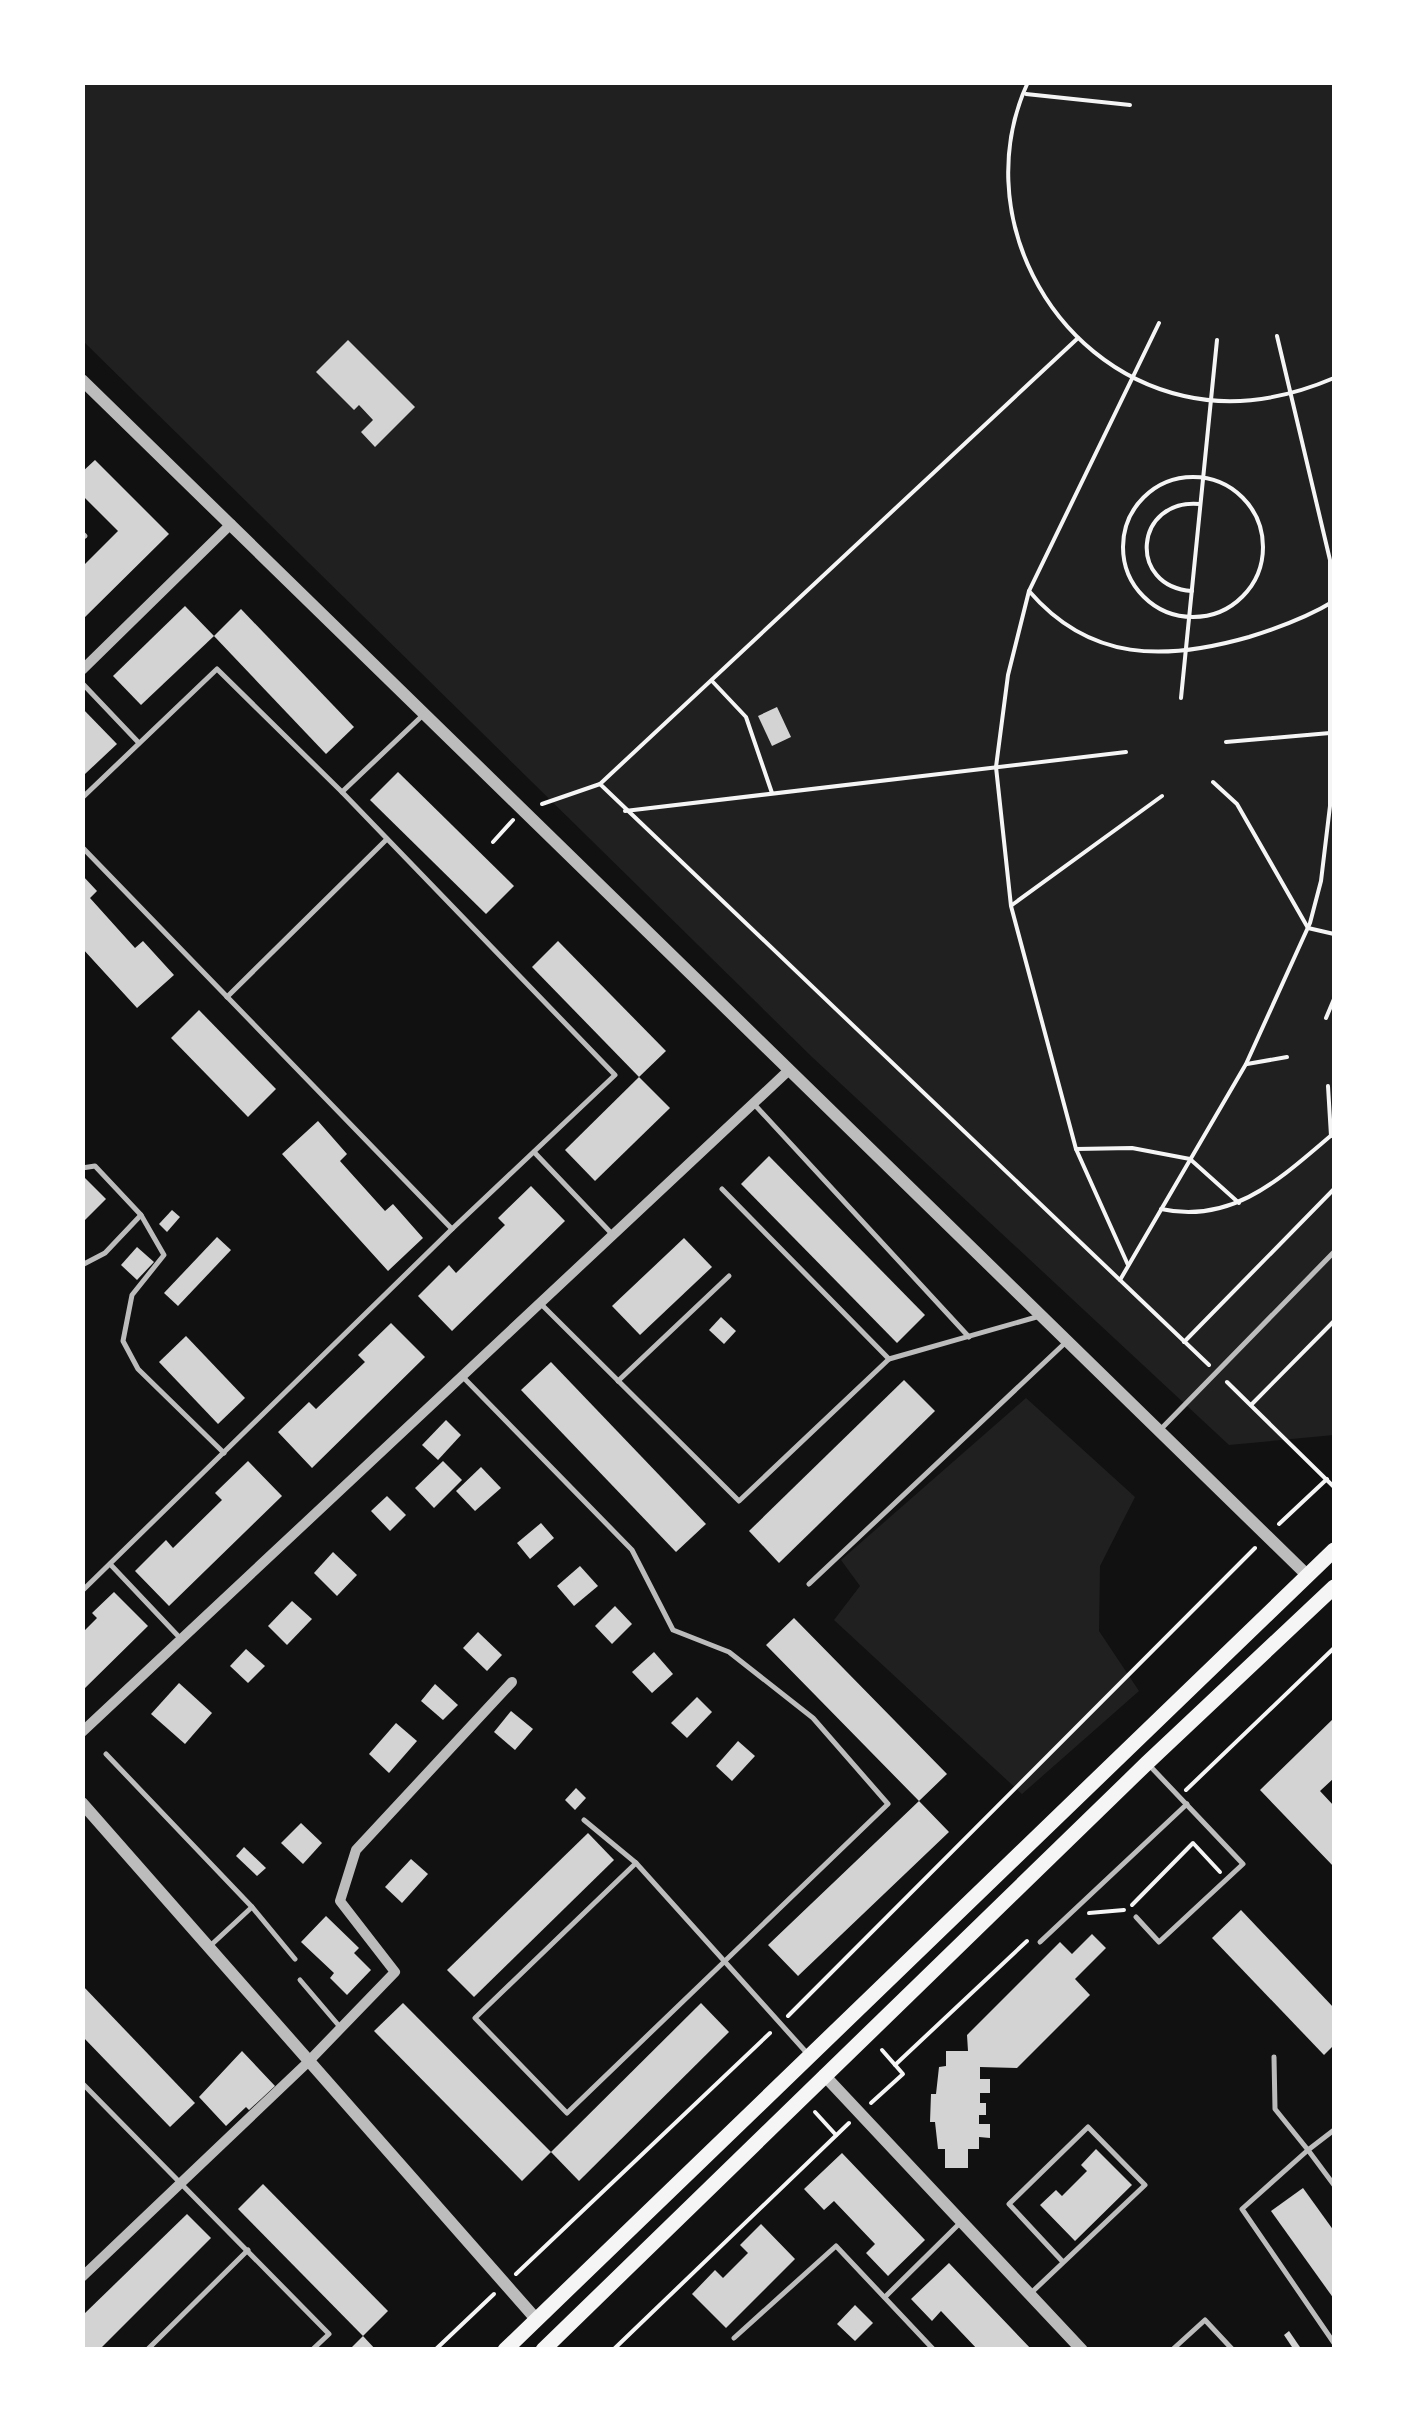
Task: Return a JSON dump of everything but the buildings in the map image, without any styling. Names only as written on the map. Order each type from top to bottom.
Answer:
[{"type":"main road","points":[[504,2350],[1334,1550]]},
{"type":"main road","points":[[536,2320],[548,2345],[1147,1763],[1330,1591],[1308,1576]]},
{"type":"main road","points":[[809,2056],[824,2075]]},
{"type":"street","points":[[82,380],[1308,1576]]},
{"type":"street","points":[[82,670],[231,524]]},
{"type":"street","points":[[82,1732],[789,1070]]},
{"type":"street","points":[[82,2277],[308,2063],[395,1972],[340,1901],[356,1850],[512,1682]]},
{"type":"street","points":[[82,1803],[536,2320]]},
{"type":"street","points":[[824,2075],[1082,2350]]},
{"type":"lane","points":[[82,798],[217,669],[615,1074],[82,1591]]},
{"type":"lane","points":[[82,683],[139,744]]},
{"type":"lane","points":[[342,792],[424,714]]},
{"type":"lane","points":[[227,997],[388,839]]},
{"type":"lane","points":[[82,846],[452,1229]]},
{"type":"lane","points":[[753,1103],[969,1337]]},
{"type":"lane","points":[[534,1152],[612,1235]]},
{"type":"lane","points":[[82,1168],[94,1166],[141,1215],[164,1255],[132,1295],[123,1341],[138,1369],[224,1453]]},
{"type":"lane","points":[[722,1189],[889,1360]]},
{"type":"lane","points":[[82,1265],[105,1253],[141,1215]]},
{"type":"lane","points":[[1158,1431],[1334,1252]]},
{"type":"lane","points":[[618,1381],[729,1276]]},
{"type":"lane","points":[[540,1303],[739,1500],[889,1360],[1041,1316]]},
{"type":"lane","points":[[809,1584],[1067,1341]]},
{"type":"lane","points":[[462,1376],[632,1550],[673,1630],[730,1652],[814,1718],[888,1804],[567,2113],[475,2018],[636,1863]]},
{"type":"lane","points":[[110,1564],[181,1639]]},
{"type":"lane","points":[[106,1754],[252,1907],[295,1959]]},
{"type":"lane","points":[[1136,1917],[1159,1942],[1242,1864],[1147,1763]]},
{"type":"lane","points":[[1040,1942],[1187,1804]]},
{"type":"lane","points":[[584,1820],[636,1863],[809,2056]]},
{"type":"lane","points":[[210,1946],[252,1907]]},
{"type":"lane","points":[[300,1980],[342,2029]]},
{"type":"lane","points":[[1274,2057],[1275,2110],[1334,2186]]},
{"type":"lane","points":[[82,2082],[329,2334],[312,2350]]},
{"type":"lane","points":[[1029,2295],[1144,2186],[1088,2127],[1009,2204],[1063,2262]]},
{"type":"lane","points":[[1334,2130],[1242,2209],[1334,2343]]},
{"type":"lane","points":[[884,2297],[960,2223]]},
{"type":"lane","points":[[734,2338],[836,2246],[934,2350]]},
{"type":"lane","points":[[147,2350],[248,2250]]},
{"type":"lane","points":[[1172,2350],[1205,2320],[1233,2350]]},
{"type":"path","points":[[1028,82],[1013,125],[1008,164],[1010,204],[1018,243],[1033,279],[1054,312],[1081,342],[1134,378],[1184,396],[1210,400],[1263,400],[1334,378]]},
{"type":"path","points":[[1023,94],[1130,105]]},
{"type":"path","points":[[1128,1266],[1076,1149],[1010,906],[996,767],[1008,675],[1029,592],[1159,323]]},
{"type":"path","points":[[1120,1280],[1246,1064],[1308,928],[1321,881],[1332,807],[1330,560],[1276,336]]},
{"type":"path","points":[[1078,338],[600,784],[1211,1367]]},
{"type":"path","points":[[1181,698],[1217,340]]},
{"type":"path","points":[[1180,478],[1203,478],[1223,484],[1246,501],[1260,527],[1262,556],[1259,570],[1244,595],[1219,611],[1189,617],[1162,610],[1140,592],[1126,567],[1123,538],[1133,510],[1153,489],[1180,478]]},
{"type":"path","points":[[1192,591],[1172,588],[1157,576],[1148,558],[1147,538],[1155,521],[1170,508],[1200,504]]},
{"type":"path","points":[[1029,592],[1062,625],[1102,644],[1142,652],[1186,652],[1280,628],[1333,602]]},
{"type":"path","points":[[711,680],[746,717],[772,794]]},
{"type":"path","points":[[1226,742],[1333,733]]},
{"type":"path","points":[[626,811],[1126,752]]},
{"type":"path","points":[[1212,782],[1237,804],[1308,928],[1334,934]]},
{"type":"path","points":[[1010,906],[1162,796]]},
{"type":"path","points":[[1326,1018],[1334,999]]},
{"type":"path","points":[[1246,1064],[1287,1057]]},
{"type":"path","points":[[1162,1209],[1187,1214],[1239,1203],[1264,1190],[1333,1135],[1328,1086]]},
{"type":"path","points":[[1076,1149],[1132,1148],[1190,1159],[1239,1203]]},
{"type":"path","points":[[1184,1342],[1334,1189]]},
{"type":"path","points":[[1251,1405],[1334,1321]]},
{"type":"path","points":[[1224,1380],[1334,1487]]},
{"type":"path","points":[[436,2350],[781,2023],[1326,1479]]},
{"type":"path","points":[[1068,1915],[1127,1909],[1193,1844],[1227,1879]]},
{"type":"path","points":[[613,2350],[903,2074],[882,2050]]},
{"type":"path","points":[[815,2112],[836,2136]]},
{"type":"shaded area","points":[[82,83],[1334,83],[1334,1435],[1229,1445],[811,1056],[83,341]]},
{"type":"shaded area","points":[[1026,1398],[1135,1497],[1100,1566],[1099,1631],[1139,1691],[1022,1794],[834,1620],[860,1586],[841,1560]]}]
